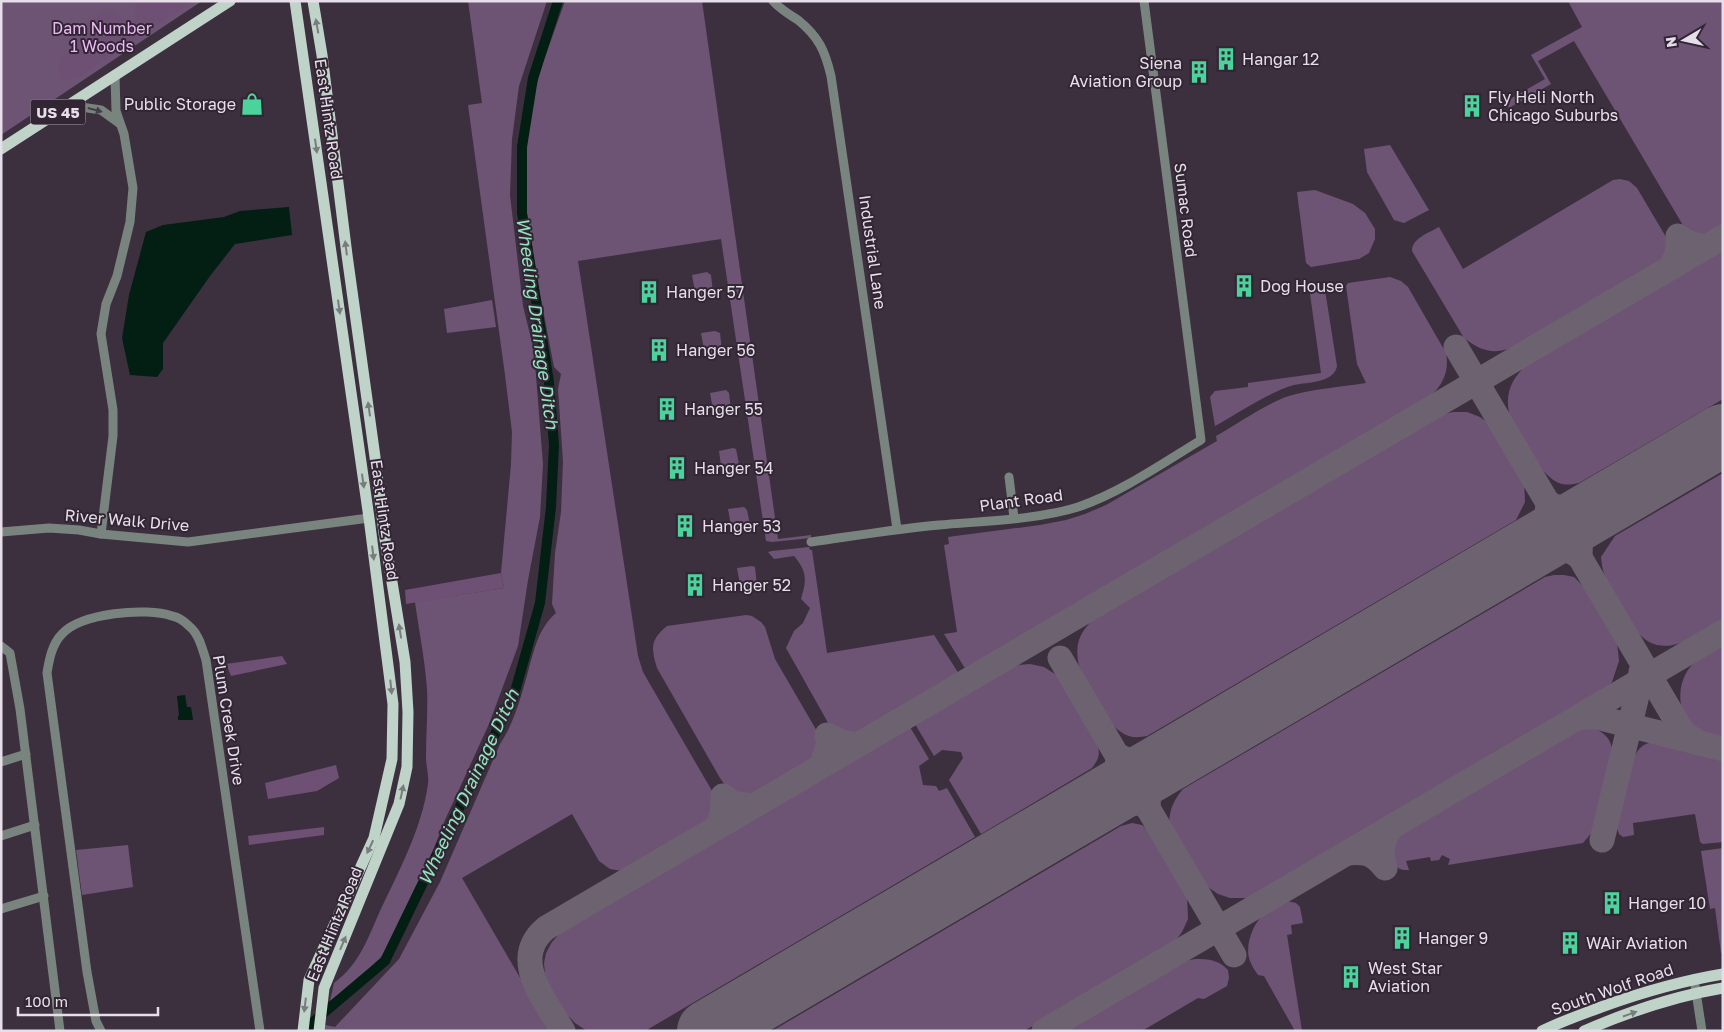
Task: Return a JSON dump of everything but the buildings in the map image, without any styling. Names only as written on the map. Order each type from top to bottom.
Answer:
[{"type":"main road","name":"US 45","points":[[1,149],[230,1]]},
{"type":"main road","points":[[286,1],[296,6]]},
{"type":"main road","name":"East Hintz Road","points":[[312,1],[322,55],[346,255],[384,532],[405,662],[408,712],[407,767],[399,804],[324,988],[319,1031]]},
{"type":"main road","name":"East Hintz Road","points":[[296,6],[369,518],[393,704],[392,759],[374,838],[308,980],[303,1031]]},
{"type":"main road","name":"South Wolf Road","points":[[1542,1031],[1559,1022],[1649,990],[1723,974]]},
{"type":"main road","name":"South Wolf Road","points":[[1584,1031],[1653,1006],[1696,993],[1723,988]]},
{"type":"street","name":"Industrial Lane","points":[[774,1],[780,9],[797,20],[814,36],[825,54],[831,76],[897,529]]},
{"type":"street","name":"Sumac Road","points":[[1144,1],[1198,422]]},
{"type":"street","points":[[101,534],[112,436],[113,410],[101,334],[106,304],[117,276],[130,222],[133,188],[124,134],[116,111],[115,75]]},
{"type":"street","points":[[68,106],[101,110],[119,123]]},
{"type":"street","name":"Plant Road","points":[[811,542],[897,529],[1014,518],[1077,507],[1102,498],[1201,440],[1198,422]]},
{"type":"street","points":[[1009,477],[1014,518]]},
{"type":"street","name":"River Walk Drive","points":[[1,532],[50,528],[188,542],[369,518]]},
{"type":"street","name":"Plum Creek Drive","points":[[101,1031],[96,1021],[87,972],[47,673],[51,653],[62,634],[83,620],[120,613],[150,611],[174,616],[190,626],[200,642],[206,660],[260,1031]]},
{"type":"street","points":[[1,646],[10,654],[20,709],[60,1031]]},
{"type":"street","points":[[1,762],[26,754]]},
{"type":"street","points":[[1,836],[35,825]]},
{"type":"street","points":[[1,909],[44,896]]},
{"type":"street","points":[[1694,979],[1702,1031]]},
{"type":"green space","points":[[1,1],[202,1],[1,135]]},
{"type":"green space","name":"Dam Number 1 Woods","points":[[136,1],[194,1],[81,76],[66,81],[60,78],[60,61],[75,42],[79,26],[100,14],[112,10],[128,24],[134,20]]},
{"type":"green space","points":[[468,1],[547,1],[519,86],[512,139],[510,195],[523,306],[534,351],[543,464],[540,517],[518,646],[489,724],[445,820],[425,871],[382,956],[357,981],[330,1001],[334,983],[350,968],[367,941],[409,849],[425,800],[428,781],[426,757],[427,689],[415,602],[504,588],[501,573],[512,432],[468,105],[482,103]]},
{"type":"green space","points":[[565,1],[702,1],[778,539],[811,535],[811,538],[766,541],[721,239],[578,261],[638,656],[643,672],[715,796],[714,811],[706,823],[622,871],[610,869],[599,861],[572,814],[462,878],[551,1031],[324,1031],[325,1025],[335,1027],[399,959],[440,882],[500,744],[514,717],[538,638],[545,625],[556,613],[552,604],[555,553],[561,512],[563,461],[558,389],[561,374],[554,367],[537,278],[526,207],[526,175],[527,136],[533,97]]},
{"type":"green space","points":[[1568,1],[1723,1],[1723,226],[1708,234],[1695,233],[1684,227],[1574,41],[1538,61],[1551,84],[1509,108],[1505,102],[1545,79],[1531,55],[1582,27]]},
{"type":"green space","points":[[1390,145],[1429,210],[1404,223],[1394,220],[1367,172],[1364,149]]},
{"type":"green space","points":[[1613,180],[1629,181],[1637,188],[1666,237],[1666,251],[1659,263],[1519,345],[1504,350],[1490,351],[1478,347],[1464,338],[1412,251],[1418,239],[1439,227],[1463,269]]},
{"type":"green space","points":[[1315,190],[1353,204],[1365,213],[1375,229],[1375,239],[1369,253],[1359,259],[1311,267],[1306,263],[1297,192]]},
{"type":"green space","points":[[1723,250],[1723,399],[1579,483],[1564,484],[1552,479],[1544,472],[1530,453],[1509,413],[1509,392],[1517,375],[1527,364]]},
{"type":"green space","points":[[707,272],[711,275],[713,293],[696,297],[692,275]]},
{"type":"green space","points":[[1390,277],[1401,281],[1408,287],[1446,353],[1447,367],[1443,379],[1426,400],[966,670],[944,634],[957,632],[944,545],[949,544],[948,537],[1040,525],[1085,514],[1106,505],[1217,441],[1216,436],[1280,399],[1327,388],[1366,383],[1357,364],[1346,286],[1348,283]]},
{"type":"green space","points":[[1315,288],[1325,290],[1337,366],[1335,372],[1320,381],[1284,388],[1215,426],[1210,397],[1215,391],[1248,387],[1248,383],[1321,373],[1310,294]]},
{"type":"green space","points":[[492,300],[496,327],[447,333],[444,309]]},
{"type":"green space","points":[[715,331],[720,333],[722,352],[705,355],[701,333]]},
{"type":"green space","points":[[726,390],[729,393],[731,411],[714,415],[710,393]]},
{"type":"green space","points":[[1453,412],[1467,412],[1480,417],[1491,425],[1524,480],[1525,502],[1516,520],[1147,736],[1130,736],[1115,727],[1097,702],[1079,666],[1078,644],[1083,632],[1092,621],[1441,415]]},
{"type":"green space","points":[[736,449],[740,469],[722,472],[719,451]]},
{"type":"green space","points":[[1723,473],[1723,620],[1678,644],[1656,645],[1645,639],[1633,626],[1608,583],[1601,557],[1615,536]]},
{"type":"green space","points":[[744,507],[747,510],[749,528],[732,531],[728,509]]},
{"type":"green space","points":[[809,547],[812,550],[827,653],[934,635],[959,674],[854,735],[843,736],[831,728],[786,648],[794,631],[803,623],[810,608],[801,599],[805,581],[804,571],[794,556],[774,559],[768,552]]},
{"type":"green space","points":[[755,567],[757,586],[741,590],[737,568]]},
{"type":"green space","points":[[501,573],[504,588],[406,604],[405,590]]},
{"type":"green space","points":[[1554,575],[1574,577],[1586,589],[1617,642],[1619,661],[1612,682],[1604,691],[1258,894],[1248,898],[1230,898],[1218,894],[1205,885],[1169,822],[1173,804],[1183,789],[1545,577]]},
{"type":"green space","points":[[746,615],[752,616],[765,627],[775,659],[818,733],[820,746],[816,756],[809,762],[754,794],[738,795],[730,790],[720,778],[657,668],[653,645],[657,636],[667,626]]},
{"type":"green space","points":[[1723,645],[1723,741],[1704,736],[1688,723],[1681,704],[1680,694],[1685,675],[1694,662]]},
{"type":"green space","points":[[282,656],[287,664],[231,676],[226,664]]},
{"type":"green space","points":[[1030,664],[1044,667],[1058,676],[1097,744],[1098,757],[1092,768],[981,834],[949,780],[963,758],[961,752],[942,750],[934,756],[915,724],[1005,670],[1018,665]]},
{"type":"green space","points":[[910,727],[929,759],[919,766],[923,785],[936,786],[939,791],[947,788],[975,837],[645,1031],[587,1031],[575,1023],[564,1011],[548,984],[544,963],[546,953],[552,942],[562,931]]},
{"type":"green space","points":[[1591,727],[1605,735],[1612,748],[1593,831],[1583,843],[1448,865],[1450,859],[1442,855],[1439,860],[1431,861],[1430,857],[1406,861],[1409,870],[1402,870],[1394,863],[1393,851],[1401,834],[1576,731]]},
{"type":"green space","points":[[1653,742],[1723,757],[1723,842],[1703,844],[1700,842],[1695,814],[1633,823],[1634,835],[1623,837],[1619,834],[1617,828],[1633,759],[1641,748]]},
{"type":"green space","points":[[336,765],[339,778],[317,791],[268,799],[265,783]]},
{"type":"green space","points":[[1132,823],[1142,825],[1149,831],[1187,896],[1188,919],[1182,932],[1174,943],[1024,1031],[772,1031],[1121,826]]},
{"type":"green space","points":[[324,827],[324,835],[249,845],[248,836]]},
{"type":"green space","points":[[128,845],[133,887],[82,895],[76,850]]},
{"type":"green space","points":[[1723,848],[1723,952],[1721,953],[1715,908],[1710,909],[1701,851]]},
{"type":"green space","points":[[1287,901],[1296,903],[1300,907],[1303,923],[1291,925],[1292,934],[1287,935],[1302,1031],[1295,1031],[1264,976],[1258,975],[1248,955],[1253,929],[1261,917]]},
{"type":"green space","points":[[1195,959],[1213,961],[1225,967],[1228,970],[1229,978],[1227,986],[1204,999],[1198,998],[1142,1031],[1066,1031],[1185,961]]},
{"type":"shaded area","points":[[289,207],[292,235],[235,244],[163,343],[163,369],[157,377],[130,375],[122,338],[129,295],[146,232],[163,225],[224,217],[240,211]]},
{"type":"shaded area","points":[[185,695],[187,707],[191,707],[193,720],[178,720],[177,696]]},
{"type":"waterway","name":"Wheeling Drainage Ditch","points":[[306,1031],[313,1022],[385,961],[514,695],[540,603],[551,507],[554,445],[549,382],[522,213],[522,147],[533,78],[558,1]]},
{"type":"taxiway","points":[[1670,268],[1677,253],[1678,236],[1692,244],[1708,246]]},
{"type":"taxiway","points":[[563,1031],[540,993],[530,966],[535,940],[546,928],[1723,237]]},
{"type":"taxiway","points":[[1456,347],[1681,729],[1686,735],[1699,743]]},
{"type":"taxiway","points":[[1548,503],[1573,512],[1598,508],[1584,530],[1580,557],[1554,546],[1527,550],[1543,529],[1548,503]]},
{"type":"taxiway","points":[[1044,1031],[1723,632]]},
{"type":"taxiway","points":[[1060,658],[1234,955]]},
{"type":"taxiway","points":[[1602,840],[1641,672]]},
{"type":"taxiway","points":[[1575,719],[1596,717],[1723,749]]},
{"type":"taxiway","points":[[821,766],[829,744],[827,735],[842,742],[858,745]]},
{"type":"taxiway","points":[[1118,756],[1141,764],[1166,762],[1152,783],[1148,807],[1134,801],[1122,799],[1096,803],[1113,782],[1117,771],[1118,756]]},
{"type":"taxiway","points":[[716,828],[722,816],[723,796],[732,803],[753,806]]},
{"type":"taxiway","points":[[1347,853],[1359,852],[1368,854],[1377,859],[1385,868],[1382,846],[1392,826]]},
{"type":"taxiway","points":[[713,1031],[719,1024]]},
{"type":"runway","points":[[708,1031],[1723,435]]},
{"type":"place","name":"Hangar 12","points":[[1226,59]]},
{"type":"place","name":"Siena Aviation Group","points":[[1199,72]]},
{"type":"place","name":"Public Storage","points":[[252,104]]},
{"type":"place","name":"Fly Heli North Chicago Suburbs","points":[[1472,106]]},
{"type":"place","name":"Dog House","points":[[1244,286]]},
{"type":"place","name":"Hanger 57","points":[[649,292]]},
{"type":"place","name":"Hanger 56","points":[[659,350]]},
{"type":"place","name":"Hanger 55","points":[[667,409]]},
{"type":"place","name":"Hanger 54","points":[[677,468]]},
{"type":"place","name":"Hanger 53","points":[[685,526]]},
{"type":"place","name":"Hanger 52","points":[[695,585]]},
{"type":"place","name":"Hanger 10","points":[[1612,903]]},
{"type":"place","name":"Hanger 9","points":[[1402,938]]},
{"type":"place","name":"WAir Aviation","points":[[1570,943]]},
{"type":"place","name":"West Star Aviation","points":[[1351,977]]}]
